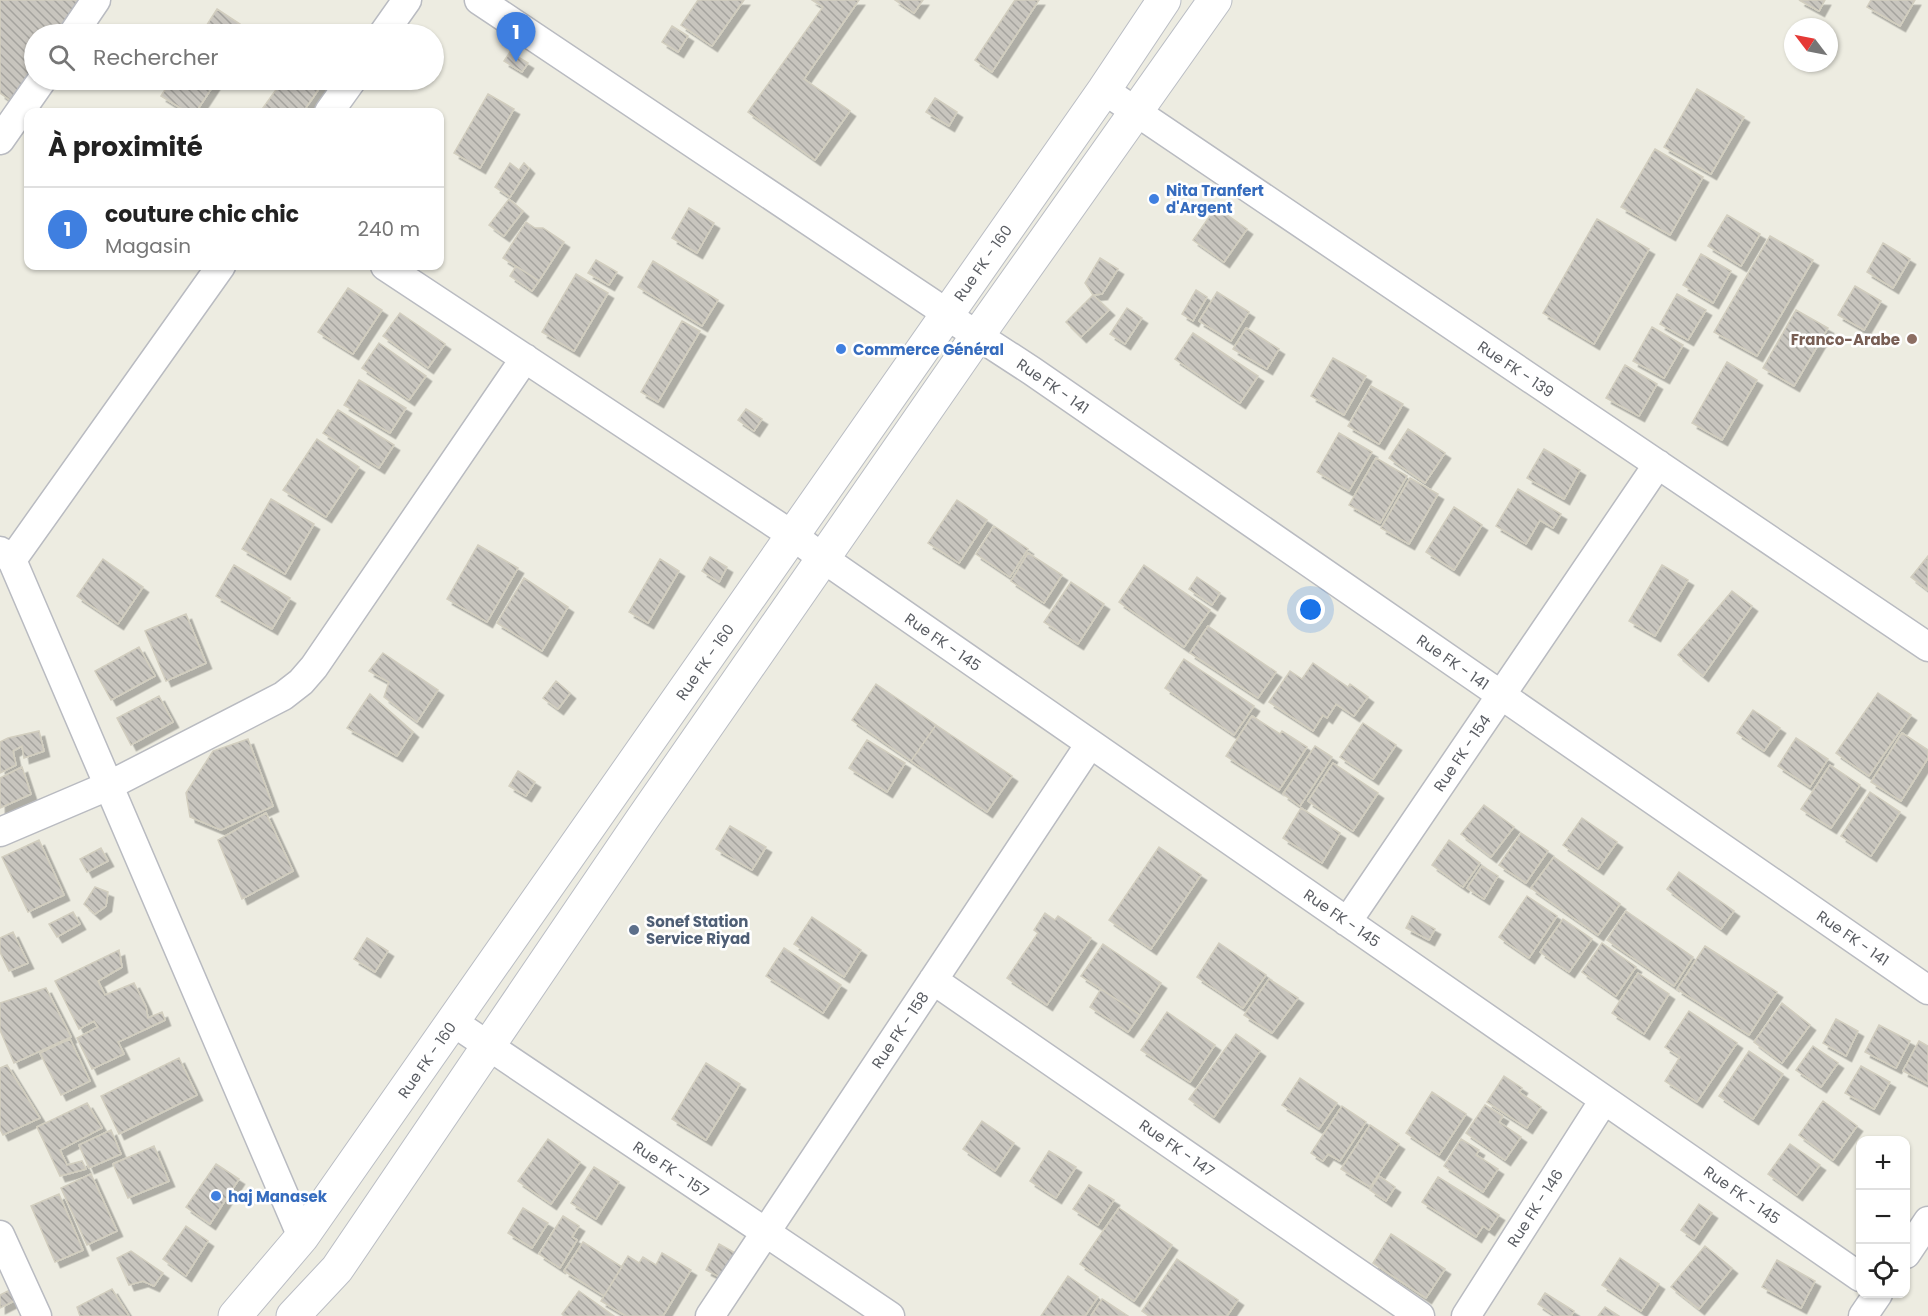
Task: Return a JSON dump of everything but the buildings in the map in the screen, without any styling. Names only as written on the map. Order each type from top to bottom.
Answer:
[{"type":"main road","name":"Rue FK - 160","points":[[235,1316],[302,1237],[1104,90],[1164,0]]},
{"type":"main road","points":[[294,1316],[337,1269],[650,808],[978,335],[1215,0]]},
{"type":"street","points":[[80,24],[96,0]]},
{"type":"street","points":[[390,24],[407,0]]},
{"type":"street","name":"Rue FK - 141","points":[[479,0],[923,297],[1928,990]]},
{"type":"street","points":[[0,140],[35,90]]},
{"type":"street","points":[[332,108],[345,90]]},
{"type":"street","name":"Rue FK - 139","points":[[1104,90],[1928,647]]},
{"type":"street","points":[[218,270],[6,556],[108,786],[302,1237]]},
{"type":"street","name":"Rue FK - 145","points":[[391,270],[792,536],[1856,1274]]},
{"type":"street","points":[[0,832],[108,786],[283,696],[301,682],[314,667],[525,358]]},
{"type":"street","name":"Rue FK - 154","points":[[1347,922],[1658,464]]},
{"type":"street","name":"Rue FK - 158","points":[[710,1316],[1090,744]]},
{"type":"street","name":"Rue FK - 147","points":[[933,980],[1420,1316]]},
{"type":"street","name":"Rue FK - 157","points":[[453,1022],[890,1316]]},
{"type":"street","name":"Rue FK - 146","points":[[1466,1316],[1604,1100]]},
{"type":"street","points":[[1910,1247],[1928,1221]]},
{"type":"street","points":[[0,1236],[37,1316]]},
{"type":"street","points":[[1863,1316],[1875,1298]]},
{"type":"place","name":"couture chic chic","points":[[516,62]]},
{"type":"place","name":"Nita Tranfert d'Argent","points":[[1154,199]]},
{"type":"place","name":"Franco-Arabe","points":[[1912,339]]},
{"type":"place","name":"Commerce Général","points":[[841,349]]},
{"type":"place","name":"Sonef Station Service Riyad","points":[[634,930]]},
{"type":"place","name":"haj Manasek","points":[[216,1196]]}]
